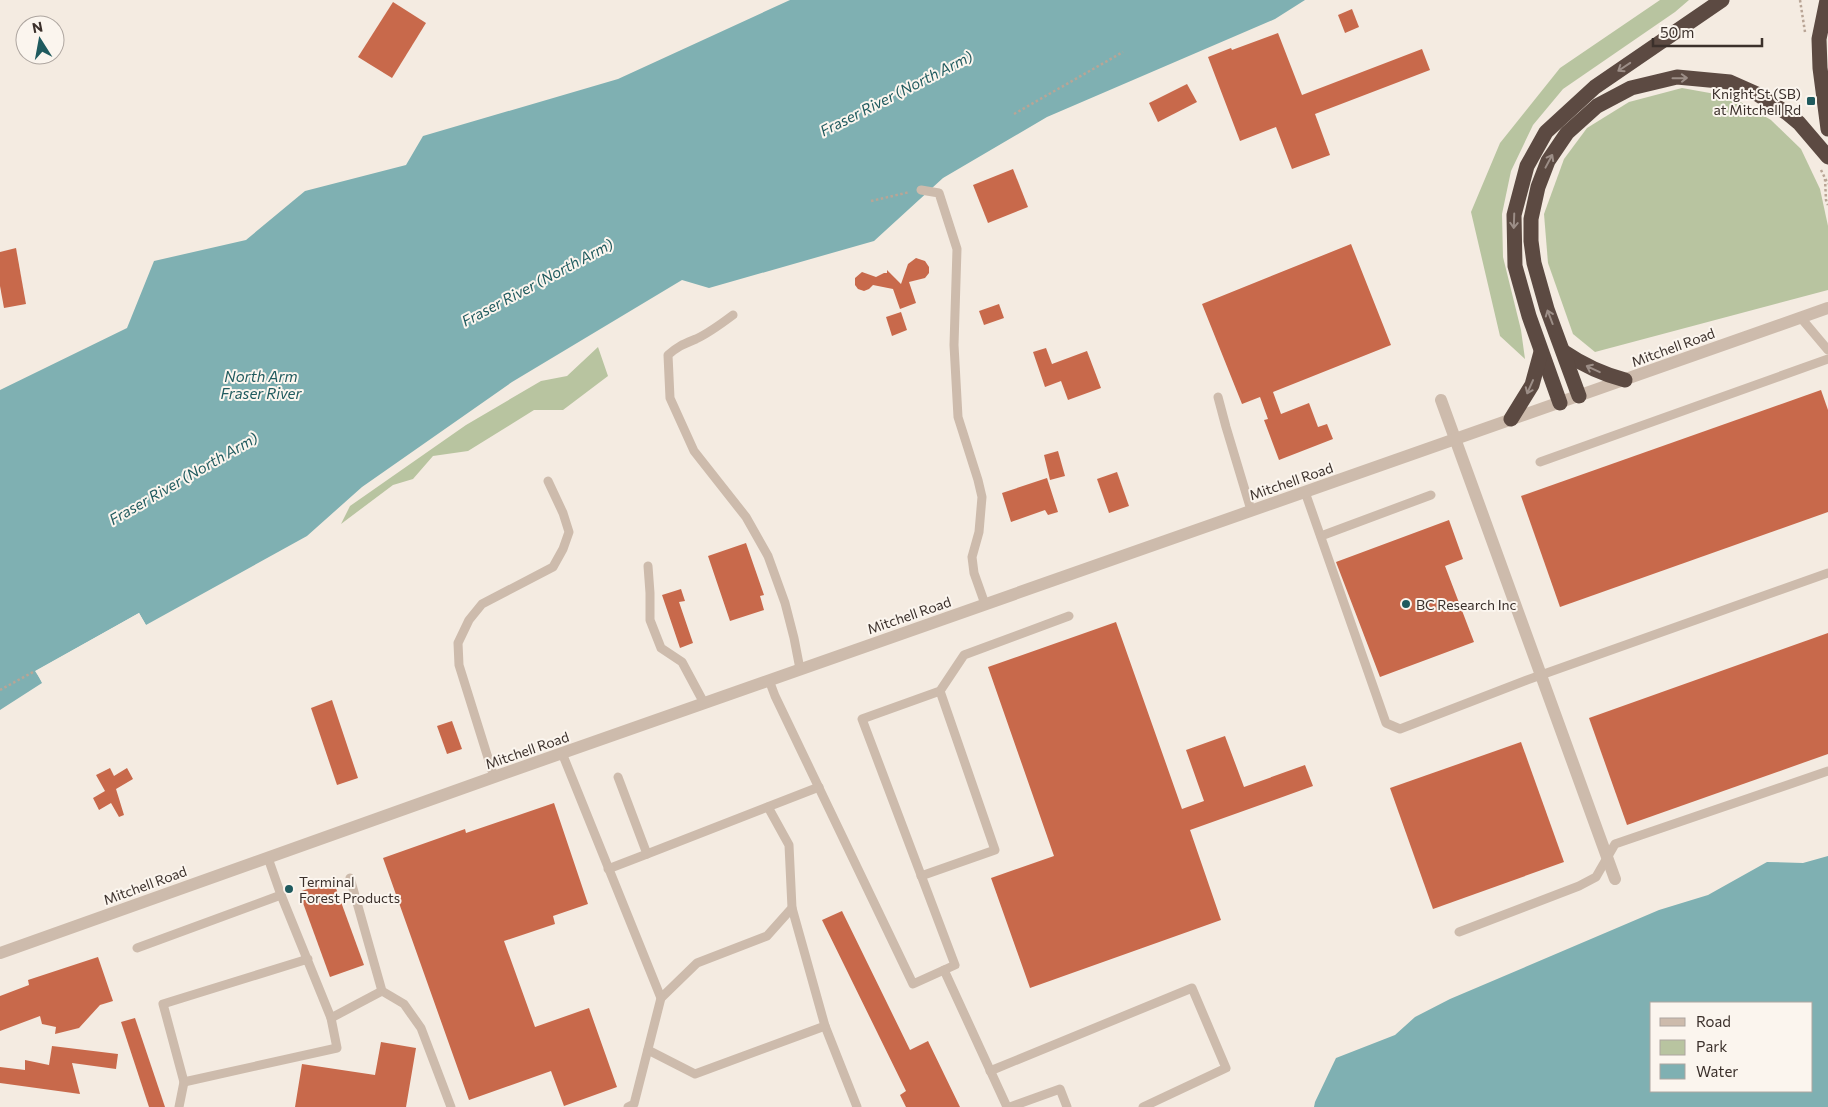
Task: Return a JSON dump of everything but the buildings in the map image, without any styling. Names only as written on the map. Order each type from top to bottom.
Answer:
[{"type":"highway","points":[[1560,403],[1541,352],[1515,266],[1514,215],[1527,166],[1546,132],[1595,87],[1722,0]]},
{"type":"highway","points":[[1827,0],[1819,40],[1820,68],[1828,129]]},
{"type":"highway","points":[[1579,396],[1547,309],[1534,263],[1531,241],[1531,219],[1538,187],[1548,161],[1567,133],[1596,106],[1631,88],[1677,77],[1730,82],[1757,94],[1787,113],[1828,157]]},
{"type":"highway","points":[[1511,419],[1532,385],[1541,352]]},
{"type":"highway","points":[[1564,352],[1583,365],[1603,374],[1625,380]]},
{"type":"street","name":"Mitchell Road","points":[[0,953],[800,669],[1828,308]]},
{"type":"street","points":[[1441,400],[1615,879]]},
{"type":"lane","points":[[921,190],[939,193],[957,249],[954,345],[958,417],[982,497],[979,532],[972,557],[974,572],[985,604]]},
{"type":"lane","points":[[734,315],[717,328],[679,345],[668,355],[670,398],[694,452],[746,517],[768,556],[785,603],[800,669]]},
{"type":"lane","points":[[1801,318],[1828,350]]},
{"type":"lane","points":[[1540,462],[1828,359]]},
{"type":"lane","points":[[1218,397],[1251,510]]},
{"type":"lane","points":[[494,777],[459,665],[458,643],[469,620],[482,604],[553,567],[563,550],[569,532],[563,513],[548,480]]},
{"type":"lane","points":[[1305,492],[1386,723],[1400,729],[1541,675],[1828,573]]},
{"type":"lane","points":[[1321,536],[1431,495]]},
{"type":"lane","points":[[648,566],[650,620],[661,648],[682,662],[704,703]]},
{"type":"lane","points":[[769,680],[913,984],[954,964],[862,719],[940,691],[964,655],[1069,616]]},
{"type":"lane","points":[[921,876],[995,850],[940,691]]},
{"type":"lane","points":[[562,753],[661,998]]},
{"type":"lane","points":[[1458,932],[1579,886],[1596,877],[1608,860],[1615,844],[1828,771]]},
{"type":"lane","points":[[618,777],[647,854]]},
{"type":"lane","points":[[608,868],[819,786]]},
{"type":"lane","points":[[768,806],[789,845],[792,908],[825,1026],[857,1107]]},
{"type":"lane","points":[[184,1082],[337,1048],[331,1018],[268,858]]},
{"type":"lane","points":[[350,878],[382,991],[404,1004],[421,1028],[450,1107]]},
{"type":"lane","points":[[137,948],[281,894]]},
{"type":"lane","points":[[633,1106],[661,998],[697,963],[767,936],[792,908]]},
{"type":"lane","points":[[179,1107],[184,1082],[163,1004],[308,959]]},
{"type":"lane","points":[[944,970],[990,1071],[1009,1107],[1060,1089],[1067,1107]]},
{"type":"lane","points":[[990,1071],[1192,988],[1226,1068],[1144,1107]]},
{"type":"lane","points":[[331,1018],[382,991]]},
{"type":"lane","points":[[648,1050],[695,1074],[825,1026]]},
{"type":"path","points":[[1014,114],[1123,52]]},
{"type":"path","points":[[1825,177],[1828,205]]},
{"type":"path","points":[[871,202],[921,190]]},
{"type":"path","points":[[0,690],[35,671]]},
{"type":"green space","points":[[1660,0],[1689,0],[1675,12],[1563,89],[1533,125],[1511,171],[1502,214],[1503,257],[1521,330],[1525,359],[1500,336],[1471,212],[1500,143],[1560,68]]},
{"type":"green space","points":[[1682,88],[1732,97],[1771,120],[1801,149],[1820,189],[1828,226],[1828,290],[1595,352],[1573,334],[1548,263],[1544,214],[1564,159],[1587,128],[1629,102]]},
{"type":"green space","points":[[598,347],[608,376],[563,410],[534,410],[468,451],[433,456],[413,479],[393,485],[341,524],[350,506],[466,425],[541,381],[567,376]]},
{"type":"water","name":"North Arm Fraser River","points":[[790,0],[1305,0],[1275,19],[1047,117],[943,178],[874,241],[709,288],[682,280],[512,382],[362,487],[307,536],[146,625],[139,613],[36,671],[42,683],[0,710],[0,390],[127,328],[154,261],[246,240],[305,191],[406,165],[423,136],[618,79]]},
{"type":"water","points":[[1828,856],[1828,1107],[1314,1107],[1336,1058],[1395,1035],[1415,1017],[1450,999],[1659,910],[1708,895],[1767,862],[1803,863]]},
{"type":"pier","points":[[139,613],[147,627],[144,626],[138,616],[39,672],[45,682],[44,685],[35,671]]},
{"type":"place","name":"Knight St (SB) at Mitchell Rd","points":[[1811,101]]},
{"type":"place","name":"BC Research Inc","points":[[1406,604]]},
{"type":"place","name":"Terminal Forest Products","points":[[289,889]]},
{"type":"water label","name":"Fraser River (North Arm)","points":[[896,93]]},
{"type":"water label","name":"Fraser River (North Arm)","points":[[537,282]]},
{"type":"water label","name":"Fraser River (North Arm)","points":[[183,478]]}]
